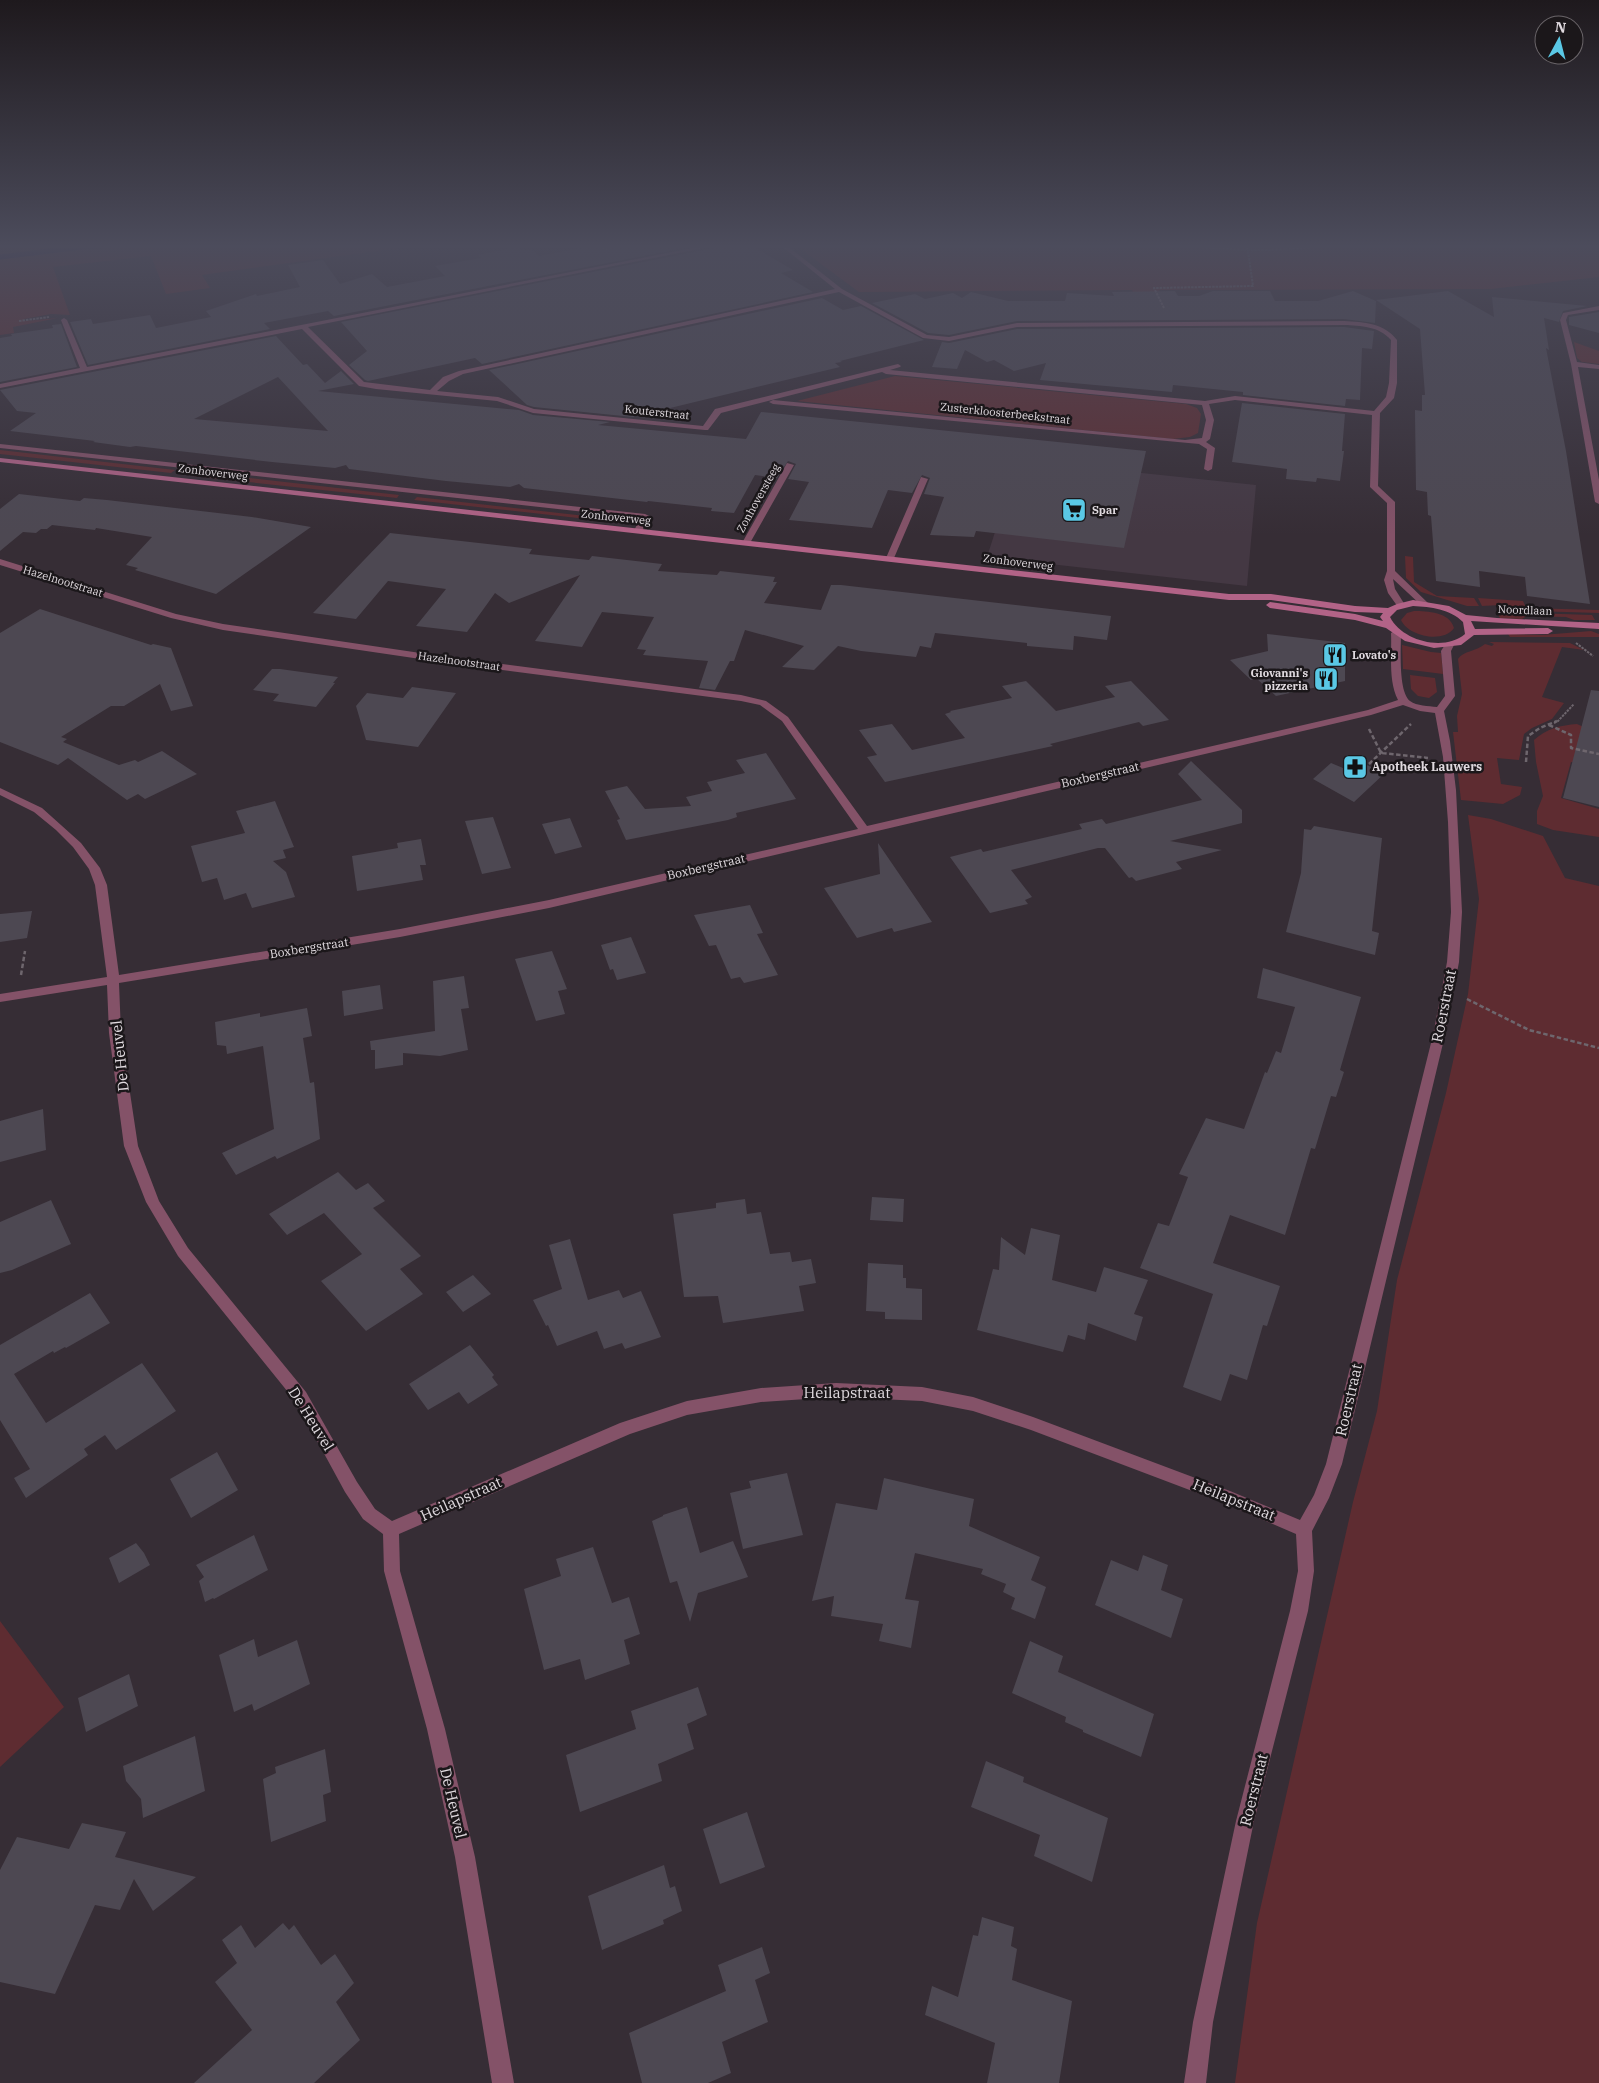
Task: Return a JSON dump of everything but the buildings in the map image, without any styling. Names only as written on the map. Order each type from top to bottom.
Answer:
[{"type":"street","points":[[73,341],[84,369]]},
{"type":"street","points":[[0,386],[226,341]]},
{"type":"street","points":[[318,341],[362,384],[432,392],[446,379],[461,372],[603,341]]},
{"type":"street","points":[[1394,341],[1393,383],[1390,398],[1376,413],[1374,487],[1391,502],[1391,571],[1388,582],[1401,605]]},
{"type":"street","points":[[1568,341],[1599,502]]},
{"type":"street","points":[[1574,364],[1599,367]]},
{"type":"street","name":"Kouterstraat","points":[[432,392],[498,399],[533,411],[705,428],[718,412],[898,366]]},
{"type":"street","points":[[878,372],[1206,403],[1220,399],[1235,398],[1376,413]]},
{"type":"street","name":"Zusterkloosterbeekstraat","points":[[765,401],[1200,442]]},
{"type":"street","points":[[1206,403],[1210,420],[1206,438],[1200,442],[1211,448],[1208,469]]},
{"type":"street","points":[[0,446],[645,516],[638,531]]},
{"type":"street","name":"Zonhoverweg","points":[[0,460],[1229,597],[1281,598],[1355,609],[1389,611]]},
{"type":"street","name":"Zonhoversteeg","points":[[746,543],[790,465]]},
{"type":"street","points":[[174,479],[189,466]]},
{"type":"street","points":[[890,558],[924,479]]},
{"type":"street","points":[[398,505],[412,491]]},
{"type":"street","name":"Hazelnootstraat","points":[[0,562],[174,616],[223,627],[384,651],[741,698],[763,703],[785,719],[864,830]]},
{"type":"street","points":[[1391,571],[1426,604]]},
{"type":"street","name":"Zonhoverweg","points":[[1229,597],[1250,602],[1355,617],[1387,625]]},
{"type":"street","name":"Noordlaan","points":[[1389,611],[1401,605],[1426,604],[1452,611],[1462,617],[1599,626]]},
{"type":"street","points":[[1389,611],[1385,617],[1387,625],[1396,634],[1421,643],[1449,645],[1446,651],[1450,696],[1439,710],[1420,708],[1404,701],[1398,690],[1396,634]]},
{"type":"street","points":[[1462,617],[1469,624],[1470,632]]},
{"type":"street","name":"Noordlaan","points":[[1449,645],[1464,640],[1470,632],[1502,630],[1548,631],[1587,626]]},
{"type":"street","name":"Boxbergstraat","points":[[0,998],[114,981],[400,933],[549,904],[1371,712],[1404,701]]},
{"type":"street","name":"Roerstraat","points":[[1195,2083],[1203,2022],[1246,1821],[1298,1611],[1306,1571],[1304,1530],[1321,1498],[1334,1464],[1439,1035],[1456,939],[1456,888],[1452,806],[1444,732],[1439,710]]},
{"type":"street","name":"De Heuvel","points":[[0,792],[38,810],[60,828],[77,845],[94,868],[101,885],[114,981],[116,1033],[131,1146],[153,1202],[183,1252],[301,1397],[369,1514],[391,1530],[392,1571],[436,1729],[465,1857],[503,2083]]},
{"type":"street","name":"Heilapstraat","points":[[391,1530],[626,1428],[687,1408],[760,1395],[836,1390],[922,1394],[973,1404],[1033,1424],[1230,1498],[1304,1530]]},
{"type":"path","points":[[1573,642],[1594,656]]},
{"type":"path","points":[[1526,762],[1528,736],[1558,721],[1574,704]]},
{"type":"path","points":[[1369,764],[1415,720]]},
{"type":"path","points":[[1367,724],[1381,753]]},
{"type":"path","points":[[1549,725],[1571,735],[1571,748],[1599,754]]},
{"type":"path","points":[[1381,753],[1434,759]]},
{"type":"path","points":[[21,976],[24,951]]},
{"type":"path","points":[[1458,995],[1529,1030],[1599,1048]]},
{"type":"shaded area","points":[[1574,342],[1599,351],[1599,364],[1582,362],[1577,358]]},
{"type":"shaded area","points":[[895,376],[1186,404],[1197,408],[1201,414],[1198,433],[1190,437],[1173,439],[797,401]]},
{"type":"shaded area","points":[[0,450],[175,470],[171,473],[0,454]]},
{"type":"shaded area","points":[[1018,460],[1256,485],[1247,586],[987,557]]},
{"type":"shaded area","points":[[196,472],[399,495],[397,498],[192,476]]},
{"type":"shaded area","points":[[417,497],[630,521],[632,524],[414,500]]},
{"type":"shaded area","points":[[1405,556],[1413,557],[1414,582],[1437,596],[1474,598],[1479,606],[1467,606],[1421,592],[1406,578]]},
{"type":"shaded area","points":[[1478,598],[1523,601],[1526,608],[1599,610],[1599,613],[1499,610],[1497,607],[1502,607],[1501,605],[1482,606]]},
{"type":"shaded area","points":[[1414,611],[1431,612],[1443,616],[1452,623],[1454,628],[1442,636],[1434,637],[1418,634],[1405,626],[1401,620],[1407,613]]},
{"type":"shaded area","points":[[1497,612],[1592,615],[1595,620],[1527,616],[1522,619],[1500,618]]},
{"type":"shaded area","points":[[1591,631],[1599,634],[1599,637],[1510,637],[1508,634],[1542,635]]},
{"type":"shaded area","points":[[1489,642],[1570,643],[1584,650],[1562,647],[1542,697],[1564,703],[1552,719],[1532,728],[1524,734],[1519,760],[1497,758],[1501,784],[1522,787],[1520,795],[1503,804],[1461,800],[1453,732],[1458,732],[1457,716],[1462,694],[1458,659],[1463,654],[1485,644],[1492,646],[1494,644]]},
{"type":"shaded area","points":[[1402,645],[1441,653],[1443,674],[1403,669]]},
{"type":"shaded area","points":[[1410,675],[1435,678],[1437,692],[1429,698],[1418,696],[1411,689]]},
{"type":"shaded area","points":[[1577,724],[1599,734],[1599,768],[1571,762],[1561,798],[1599,809],[1599,837],[1553,830],[1537,824],[1537,811],[1543,796],[1536,762],[1534,740],[1554,728]]},
{"type":"shaded area","points":[[1468,815],[1491,819],[1543,836],[1565,878],[1599,886],[1599,2083],[1235,2083],[1257,1923],[1353,1502],[1377,1411],[1397,1280],[1446,1093],[1468,994],[1479,899]]},
{"type":"shaded area","points":[[0,1621],[64,1707],[0,1767]]},
{"type":"place","name":"Spar","points":[[1074,510]]},
{"type":"place","name":"Lovato's","points":[[1335,655]]},
{"type":"place","name":"Giovanni's pizzeria","points":[[1326,679]]},
{"type":"place","name":"Apotheek Lauwers","points":[[1355,767]]}]
